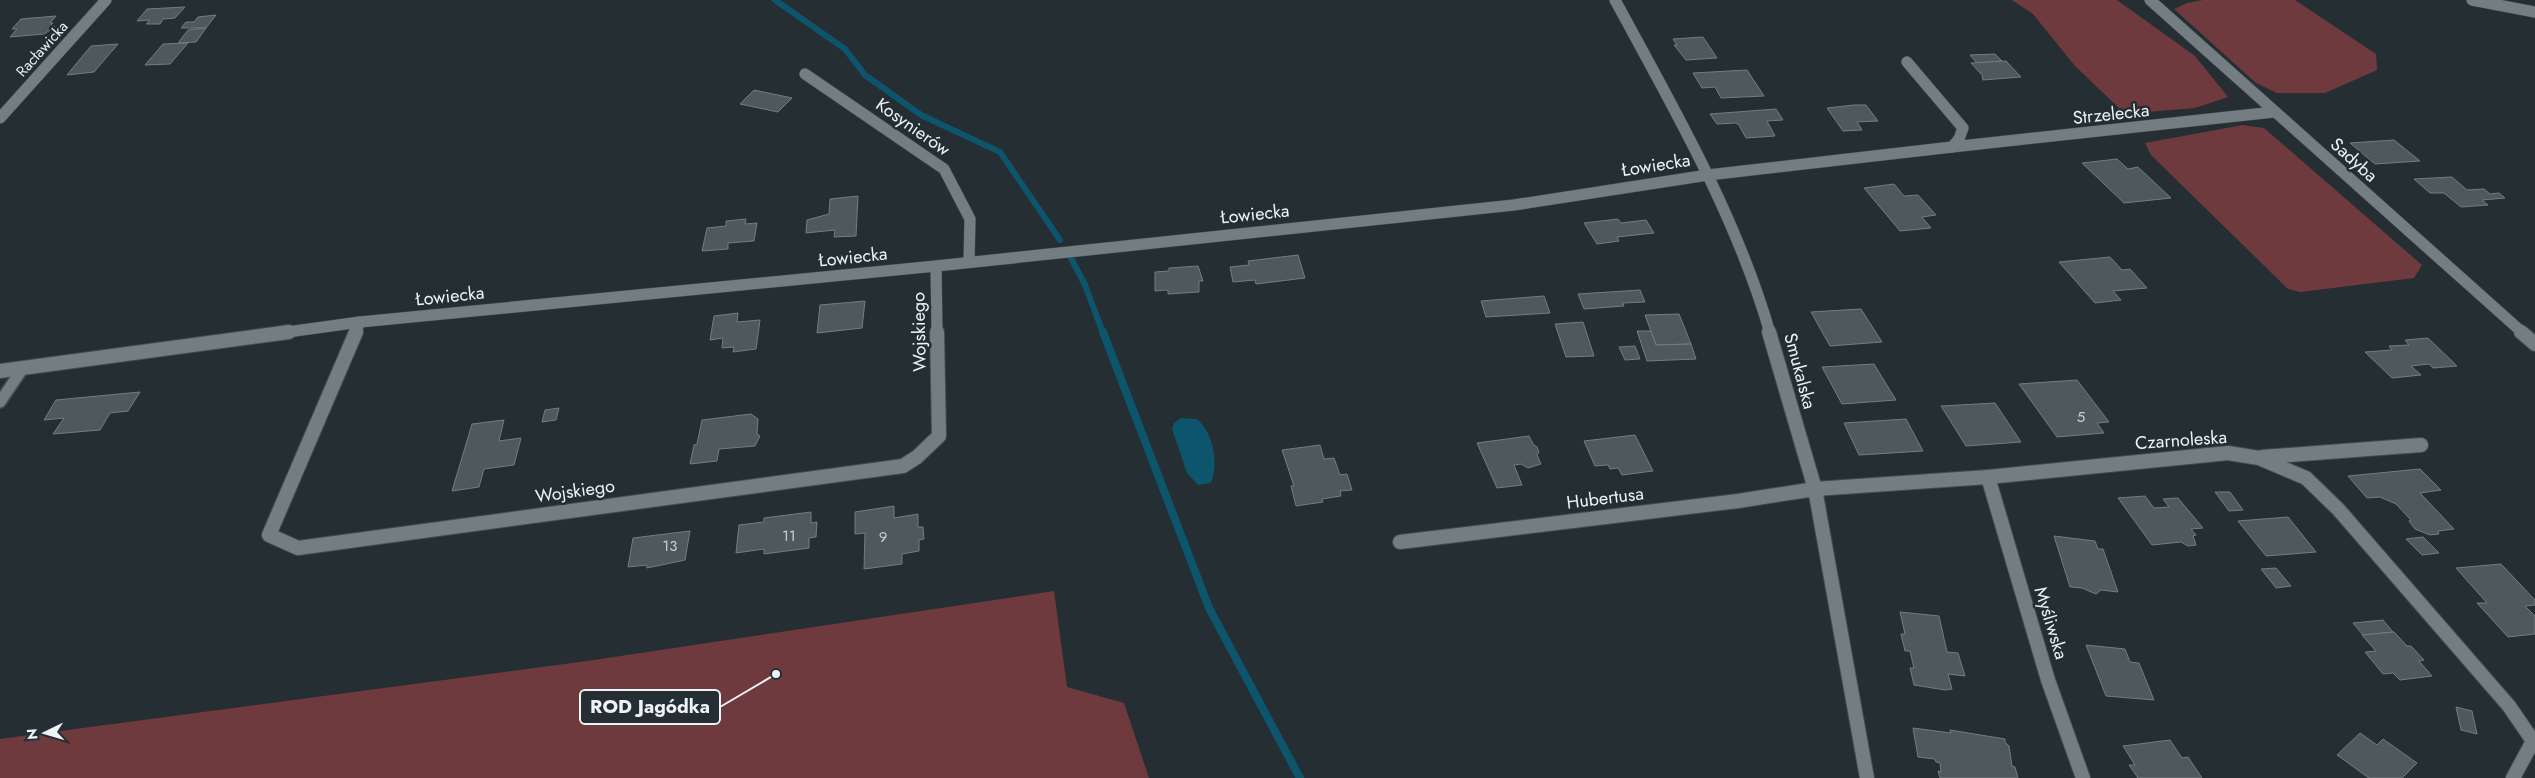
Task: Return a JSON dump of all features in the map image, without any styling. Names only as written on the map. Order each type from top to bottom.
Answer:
[{"type":"street","name":"Racławicka","points":[[0,118],[106,0]]},
{"type":"street","name":"Smukalska","points":[[1615,0],[1708,175],[1750,271],[1768,323],[1801,449],[1815,488],[1867,778]]},
{"type":"street","name":"Sadyba","points":[[2150,0],[2535,344]]},
{"type":"street","points":[[2472,0],[2535,12]]},
{"type":"street","points":[[1907,62],[1963,128],[1959,139],[1952,147]]},
{"type":"street","name":"Kosynierów","points":[[805,74],[944,169],[970,219],[968,262]]},
{"type":"street","name":"Strzelecka","points":[[1708,175],[1851,157],[2274,112]]},
{"type":"street","name":"Łowiecka","points":[[0,371],[360,322],[936,266],[1514,205],[1708,175]]},
{"type":"street","name":"Wojskiego","points":[[360,322],[269,535],[298,548],[903,466],[918,457],[939,436],[936,266]]},
{"type":"street","points":[[2259,458],[2421,445]]},
{"type":"street","name":"Czarnoleska","points":[[1815,488],[1988,477],[2228,453],[2259,458],[2306,478],[2338,509],[2509,706],[2533,741],[2518,772],[2512,778]]},
{"type":"street","name":"Myśliwska","points":[[1988,477],[2048,680],[2083,778]]},
{"type":"street","name":"Hubertusa","points":[[1400,542],[1738,500],[1815,488]]},
{"type":"lane","points":[[0,402],[23,368]]},
{"type":"shaded area","points":[[2012,0],[2117,0],[2195,56],[2228,97],[2195,108],[2135,113],[2120,109],[2075,66],[2033,14]]},
{"type":"shaded area","points":[[2203,0],[2295,0],[2376,54],[2377,70],[2325,93],[2277,93],[2256,83],[2174,9],[2187,3]]},
{"type":"shaded area","points":[[2243,125],[2264,128],[2422,265],[2414,278],[2300,292],[2288,289],[2151,155],[2145,143]]},
{"type":"shaded area","points":[[1054,591],[1067,687],[1124,703],[1149,778],[0,778],[0,739],[587,661]]},
{"type":"water","points":[[1181,418],[1197,419],[1203,425],[1211,440],[1214,466],[1211,483],[1198,485],[1187,473],[1172,429],[1174,423]]},
{"type":"building","points":[[185,7],[175,18],[163,19],[160,24],[146,24],[150,20],[137,21],[147,9]]},
{"type":"building","points":[[216,15],[206,28],[181,28],[186,22],[194,22],[198,17]]},
{"type":"building","points":[[56,16],[50,23],[53,23],[51,25],[55,27],[44,34],[10,37],[17,29],[12,29],[21,19]]},
{"type":"building","points":[[206,28],[196,42],[178,43],[188,30]]},
{"type":"building","points":[[1703,37],[1717,58],[1686,60],[1674,45],[1677,45],[1673,39]]},
{"type":"building","points":[[188,43],[170,64],[145,65],[163,44]]},
{"type":"building","points":[[118,44],[94,72],[67,75],[91,46]]},
{"type":"building","points":[[1995,54],[2002,61],[1977,63],[1970,55]]},
{"type":"building","points":[[2006,61],[2021,77],[1983,80],[1982,75],[1971,63]]},
{"type":"building","points":[[1747,70],[1764,96],[1721,98],[1715,87],[1702,88],[1693,73]]},
{"type":"building","points":[[754,90],[792,98],[778,112],[740,104]]},
{"type":"building","points":[[1866,105],[1878,121],[1857,122],[1862,130],[1843,131],[1827,108]]},
{"type":"building","points":[[1776,109],[1783,120],[1767,121],[1775,136],[1746,138],[1736,123],[1717,124],[1710,114]]},
{"type":"building","points":[[2394,140],[2420,161],[2375,164],[2350,143]]},
{"type":"building","points":[[2117,159],[2128,169],[2138,167],[2171,198],[2124,203],[2082,163]]},
{"type":"building","points":[[2452,177],[2467,190],[2484,189],[2490,194],[2499,193],[2505,198],[2482,200],[2488,205],[2461,207],[2444,193],[2430,193],[2414,179]]},
{"type":"building","points":[[1894,184],[1904,196],[1918,195],[1936,215],[1922,217],[1931,228],[1900,231],[1864,188]]},
{"type":"building","points":[[858,196],[856,236],[834,237],[835,230],[806,233],[807,220],[829,214],[830,199]]},
{"type":"building","points":[[746,219],[745,224],[757,223],[754,241],[728,243],[728,249],[702,251],[707,228],[726,226],[726,221]]},
{"type":"building","points":[[1618,219],[1621,223],[1646,220],[1654,233],[1617,237],[1619,241],[1597,244],[1584,223]]},
{"type":"building","points":[[1298,255],[1305,278],[1256,284],[1255,280],[1233,282],[1230,267],[1249,265],[1248,261]]},
{"type":"building","points":[[2110,257],[2122,270],[2130,269],[2147,288],[2113,291],[2121,300],[2095,303],[2059,262]]},
{"type":"building","points":[[1198,266],[1203,281],[1199,281],[1199,292],[1168,294],[1168,290],[1155,291],[1155,272],[1169,271],[1169,268]]},
{"type":"building","points":[[1640,290],[1645,302],[1623,303],[1624,306],[1584,309],[1578,294]]},
{"type":"building","points":[[1544,296],[1550,313],[1486,317],[1481,301]]},
{"type":"building","points":[[865,301],[862,328],[817,333],[820,305]]},
{"type":"building","points":[[1861,309],[1882,342],[1830,346],[1811,312]]},
{"type":"building","points":[[738,313],[737,322],[760,320],[756,349],[733,352],[734,347],[722,348],[723,338],[710,340],[714,316]]},
{"type":"building","points":[[1679,314],[1691,344],[1656,345],[1645,315]]},
{"type":"building","points":[[1583,322],[1594,356],[1566,357],[1555,324]]},
{"type":"building","points":[[1637,331],[1651,331],[1656,345],[1691,344],[1696,359],[1647,361]]},
{"type":"building","points":[[2428,338],[2457,366],[2433,368],[2429,364],[2411,366],[2421,375],[2392,378],[2365,352],[2392,350],[2389,346],[2409,345],[2405,340]]},
{"type":"building","points":[[1635,346],[1640,359],[1625,360],[1619,347]]},
{"type":"building","points":[[1874,364],[1896,400],[1842,404],[1822,367]]},
{"type":"building","points":[[2077,380],[2109,422],[2097,423],[2104,433],[2057,437],[2019,384]]},
{"type":"building","points":[[140,392],[128,411],[110,413],[100,430],[53,434],[64,418],[44,420],[56,400]]},
{"type":"building","points":[[1995,403],[2021,442],[1966,446],[1941,406]]},
{"type":"building","points":[[559,408],[556,420],[542,422],[545,410]]},
{"type":"building","points":[[751,414],[758,419],[757,434],[760,436],[755,446],[719,449],[717,461],[690,464],[702,420]]},
{"type":"building","points":[[1906,419],[1923,451],[1859,455],[1844,423]]},
{"type":"building","points":[[504,420],[499,441],[521,438],[514,465],[484,469],[479,487],[452,491],[472,424]]},
{"type":"building","points":[[1635,435],[1653,471],[1622,475],[1618,468],[1610,469],[1608,465],[1595,466],[1584,441]]},
{"type":"building","points":[[1529,436],[1537,447],[1539,452],[1537,455],[1541,464],[1528,468],[1521,464],[1514,465],[1522,485],[1497,488],[1477,443]]},
{"type":"building","points":[[1320,445],[1324,459],[1334,458],[1340,475],[1347,474],[1352,490],[1340,491],[1341,496],[1322,499],[1323,502],[1296,506],[1291,486],[1294,486],[1282,450]]},
{"type":"building","points":[[2420,469],[2441,490],[2420,493],[2454,529],[2438,531],[2439,534],[2430,535],[2415,529],[2409,521],[2411,520],[2396,504],[2380,497],[2367,498],[2348,476]]},
{"type":"building","points":[[2215,492],[2230,492],[2243,510],[2229,511]]},
{"type":"building","points":[[2145,496],[2154,508],[2169,507],[2163,499],[2178,498],[2203,528],[2191,529],[2196,535],[2193,536],[2196,545],[2188,546],[2181,542],[2152,545],[2118,498]]},
{"type":"building","points":[[894,506],[894,518],[918,514],[918,527],[923,527],[924,539],[919,540],[919,551],[902,554],[902,564],[864,569],[865,533],[855,534],[855,512]]},
{"type":"building","points":[[811,512],[811,523],[817,522],[816,537],[809,538],[809,548],[764,554],[764,549],[736,553],[739,525],[764,522],[764,518]]},
{"type":"building","points":[[2288,517],[2316,552],[2266,556],[2238,521]]},
{"type":"building","points":[[690,531],[685,560],[647,568],[647,565],[628,567],[633,538]]},
{"type":"building","points":[[2054,536],[2095,541],[2098,549],[2103,549],[2118,592],[2101,590],[2096,594],[2082,588],[2070,587]]},
{"type":"building","points":[[2423,537],[2439,553],[2422,555],[2406,539]]},
{"type":"building","points":[[2501,564],[2535,600],[2535,605],[2525,606],[2535,616],[2535,634],[2508,637],[2477,603],[2487,603],[2456,568]]},
{"type":"building","points":[[2276,568],[2291,586],[2276,588],[2261,569]]},
{"type":"building","points":[[1900,612],[1939,616],[1947,652],[1958,653],[1965,676],[1948,674],[1952,689],[1945,690],[1914,685],[1910,668],[1914,668],[1910,651],[1905,651],[1901,634],[1905,634]]},
{"type":"building","points":[[2383,620],[2393,632],[2363,635],[2353,623]]},
{"type":"building","points":[[2394,632],[2424,660],[2419,661],[2432,676],[2400,680],[2393,673],[2383,674],[2365,652],[2376,651],[2362,635]]},
{"type":"building","points":[[2086,645],[2125,649],[2130,662],[2139,663],[2154,700],[2106,696]]},
{"type":"building","points":[[2456,707],[2472,711],[2477,734],[2461,730]]},
{"type":"building","points":[[1913,728],[1951,733],[1950,730],[2005,739],[2009,746],[2012,766],[2015,767],[2018,778],[1940,778],[1938,771],[1941,772],[1940,763],[1936,762],[1935,759],[1918,757]]},
{"type":"building","points":[[2360,733],[2377,745],[2383,739],[2417,763],[2402,778],[2369,778],[2337,755]]},
{"type":"building","points":[[2170,740],[2182,758],[2188,757],[2202,778],[2138,778],[2129,765],[2135,765],[2123,746]]},
{"type":"waterway","points":[[775,0],[845,49],[865,75],[921,115],[1000,152],[1060,240]]},
{"type":"waterway","points":[[1071,258],[1085,285],[1103,333]]},
{"type":"waterway","points":[[1103,332],[1209,608],[1300,778]]},
{"type":"place","name":"ROD Jagódka","points":[[776,674]]}]
